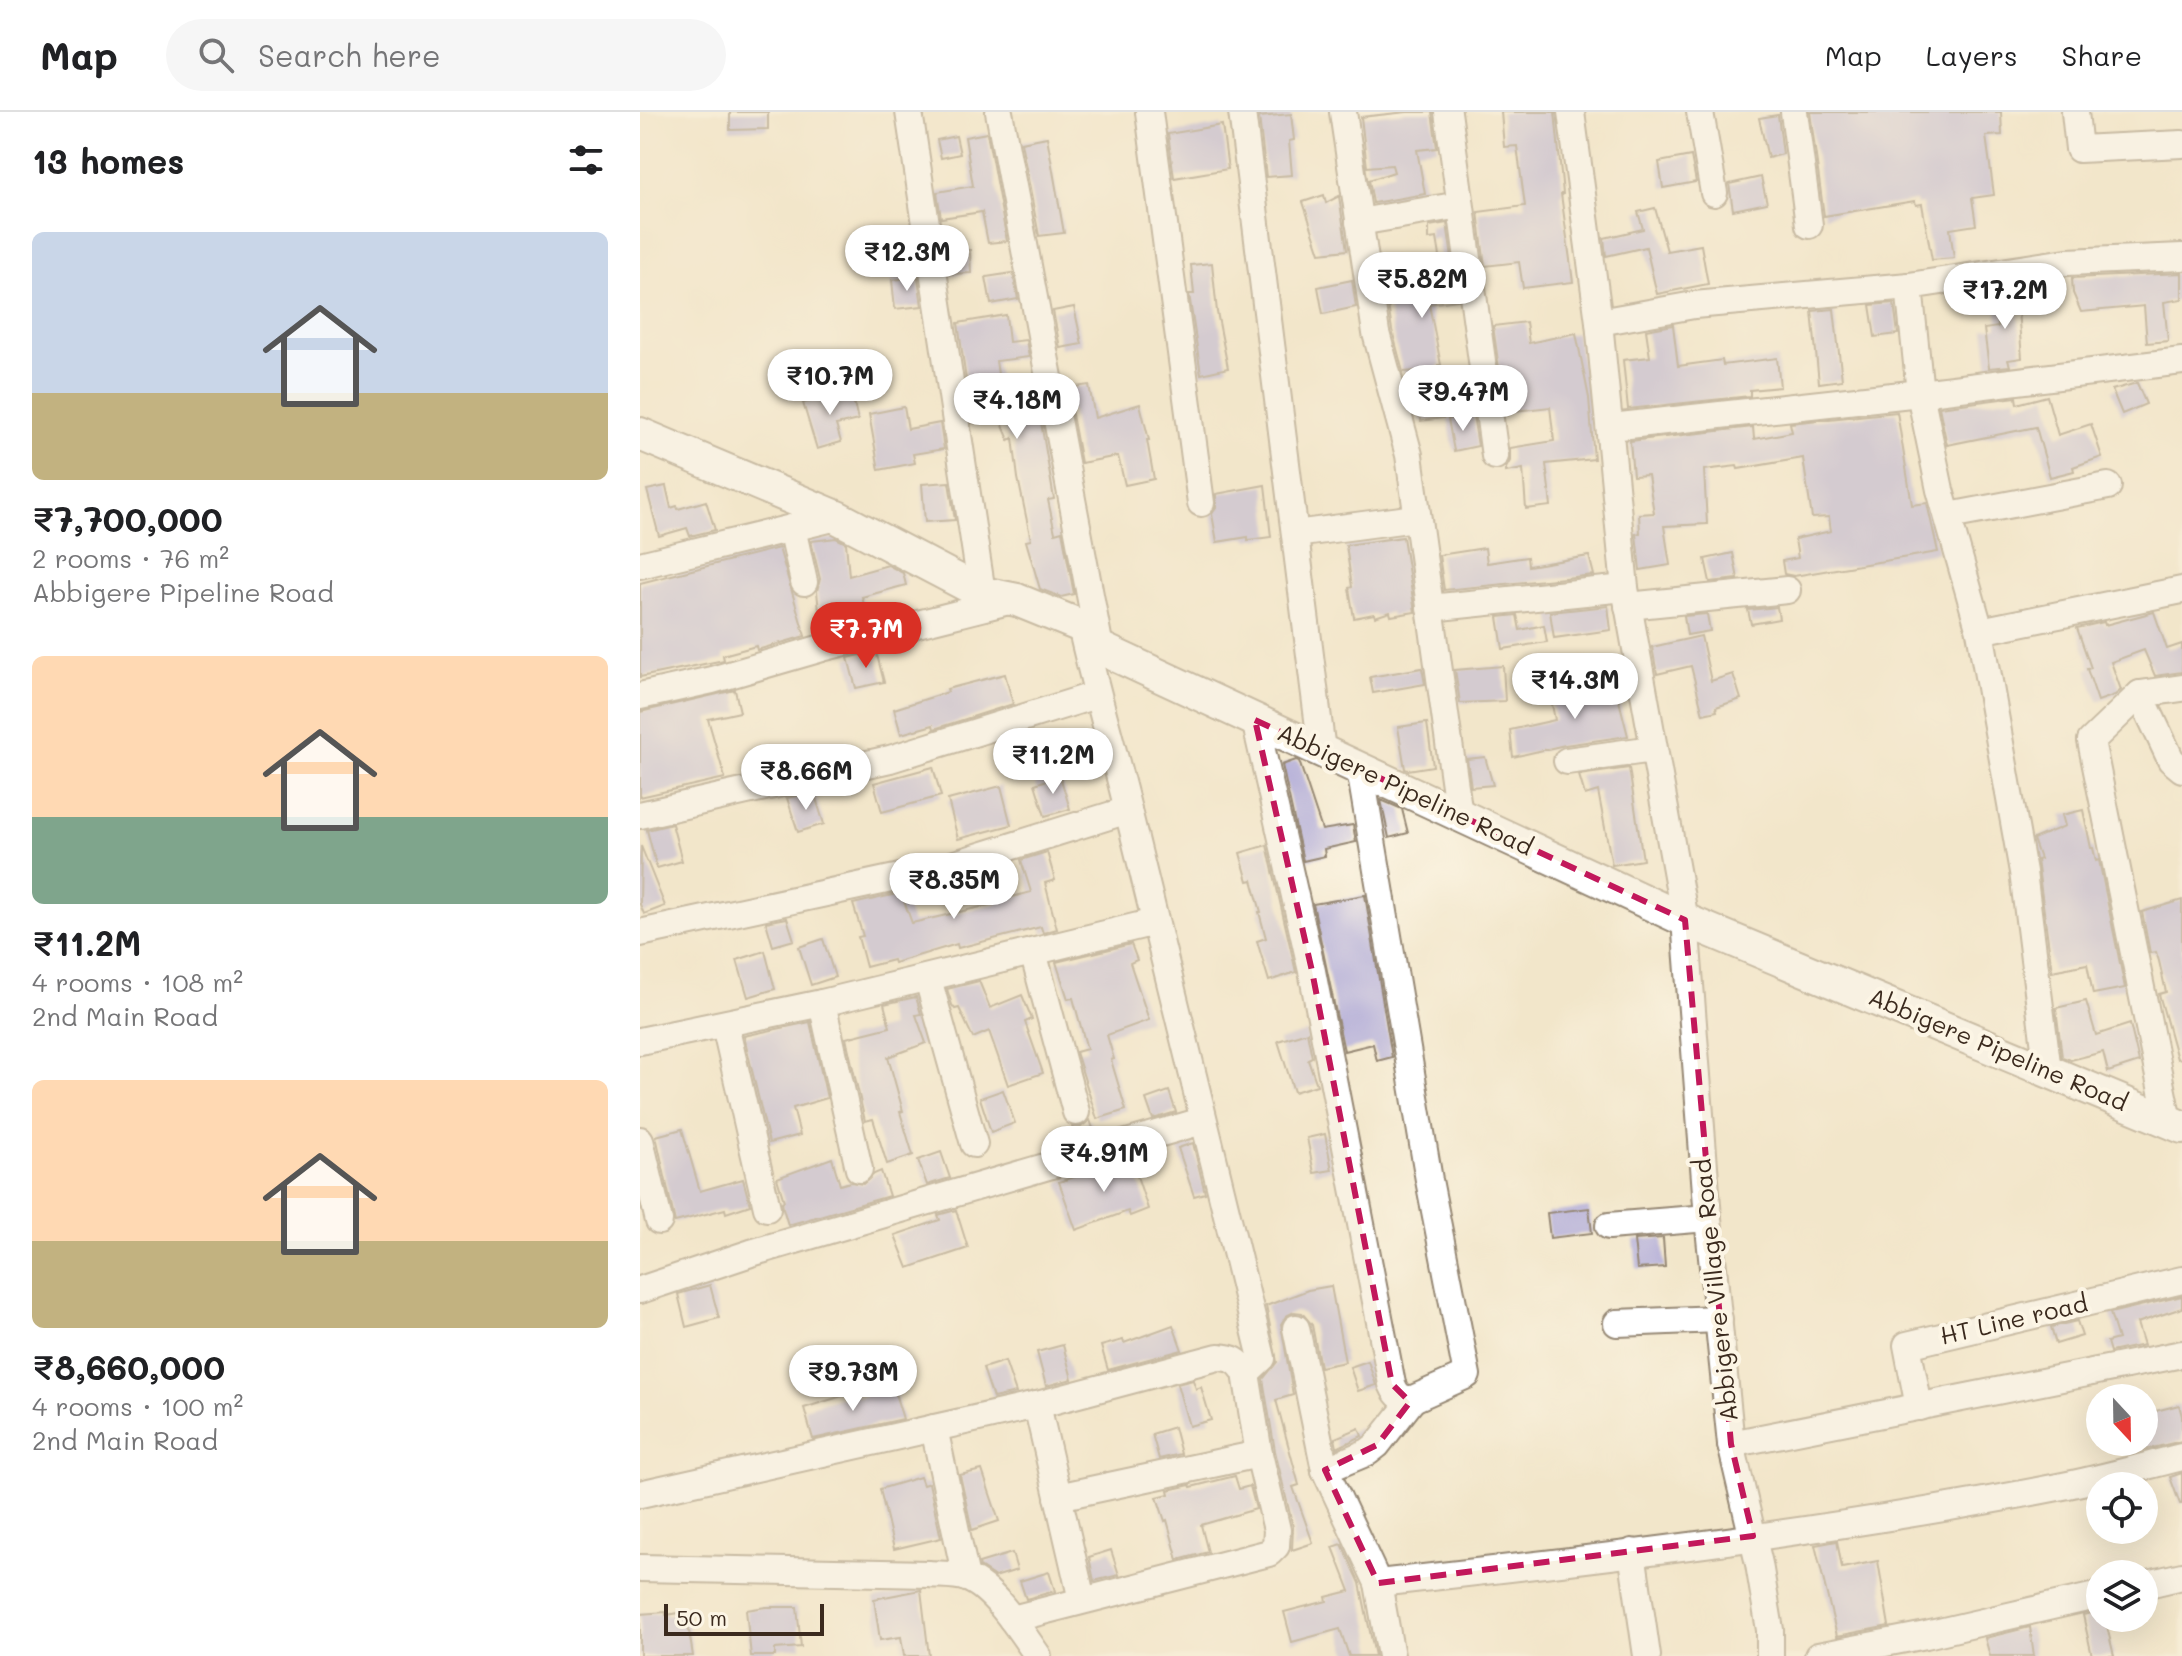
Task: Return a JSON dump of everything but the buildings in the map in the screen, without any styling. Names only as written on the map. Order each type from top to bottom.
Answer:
[{"type":"street","points":[[909,112],[982,593]]},
{"type":"street","points":[[999,112],[1090,637],[1096,695],[1128,810],[1262,1358],[1246,1373]]},
{"type":"street","points":[[1149,112],[1201,503]]},
{"type":"street","points":[[1242,112],[1322,751]]},
{"type":"street","points":[[1343,112],[1376,333],[1409,455],[1459,815]]},
{"type":"street","points":[[1448,112],[1495,456]]},
{"type":"street","name":"Abbigere Village Road","points":[[1571,112],[1611,427],[1626,597],[1685,920],[1708,1218],[1731,1444],[1753,1536],[1770,1630],[1770,1656]]},
{"type":"street","points":[[1700,112],[1714,193]]},
{"type":"street","points":[[1794,112],[1809,225]]},
{"type":"street","points":[[2075,112],[2079,149],[2182,144]]},
{"type":"street","points":[[1359,222],[1460,205]]},
{"type":"street","points":[[1599,322],[1694,305],[1909,286],[2067,262],[2182,257]]},
{"type":"street","points":[[1909,286],[1920,393],[1940,490],[1980,631],[2023,872],[2048,1071]]},
{"type":"street","points":[[1611,427],[2182,361]]},
{"type":"street","name":"Abbigere Pipeline Road","points":[[641,436],[837,517],[982,593],[1017,600],[1255,720],[1685,920],[2175,1124]]},
{"type":"street","points":[[1949,516],[2108,486]]},
{"type":"street","points":[[640,565],[837,517]]},
{"type":"street","points":[[1295,534],[1416,518]]},
{"type":"street","points":[[792,528],[804,582]]},
{"type":"street","points":[[1430,608],[1787,590]]},
{"type":"street","points":[[1980,631],[2182,590]]},
{"type":"street","points":[[640,696],[1017,600]]},
{"type":"street","points":[[2175,1124],[2091,741],[2140,694],[2182,688]]},
{"type":"street","points":[[2140,694],[2171,760],[2182,769]]},
{"type":"street","points":[[640,815],[890,759],[1096,695]]},
{"type":"street","points":[[1255,720],[1312,971],[1392,1384],[1396,1395],[1413,1399],[1467,1375],[1429,1180],[1360,769]]},
{"type":"street","points":[[1567,761],[1653,749]]},
{"type":"street","points":[[640,933],[942,868],[1128,810]]},
{"type":"street","points":[[640,1041],[928,979],[1155,922]]},
{"type":"street","points":[[1033,952],[1076,1112]]},
{"type":"street","points":[[928,979],[974,1144]]},
{"type":"street","points":[[822,1003],[859,1169]]},
{"type":"street","points":[[725,1025],[767,1208]]},
{"type":"street","points":[[640,1290],[751,1253],[1202,1121]]},
{"type":"street","points":[[640,1140],[659,1221]]},
{"type":"street","points":[[1609,1226],[1708,1218]]},
{"type":"street","name":"HT Line road","points":[[1919,1407],[1907,1345],[2182,1280]]},
{"type":"street","points":[[1617,1323],[1719,1319]]},
{"type":"street","points":[[1296,1328],[1325,1470],[1378,1583],[1391,1656]]},
{"type":"street","points":[[1731,1444],[2182,1354]]},
{"type":"street","points":[[640,1494],[1037,1405],[1218,1357],[1234,1358],[1246,1373],[1259,1454],[1277,1530],[1276,1546],[1269,1553],[1012,1619]]},
{"type":"street","points":[[1325,1470],[1368,1452],[1377,1445],[1413,1399]]},
{"type":"street","points":[[1037,1405],[1082,1600]]},
{"type":"street","points":[[934,1428],[966,1578]]},
{"type":"street","points":[[1058,1497],[1259,1454]]},
{"type":"street","points":[[1378,1583],[1889,1517],[2060,1487],[2182,1457]]},
{"type":"street","points":[[1632,1552],[1647,1656]]},
{"type":"street","points":[[640,1568],[929,1574],[966,1578],[988,1594],[1012,1619],[1038,1656]]},
{"type":"street","points":[[2158,1582],[2182,1576]]},
{"type":"street","points":[[1818,1656],[1930,1645],[2086,1599]]},
{"type":"highlighted area","points":[[1255,720],[1685,920],[1731,1444],[1753,1536],[1378,1583],[1325,1470],[1377,1445],[1410,1402],[1392,1384],[1312,971]]}]
